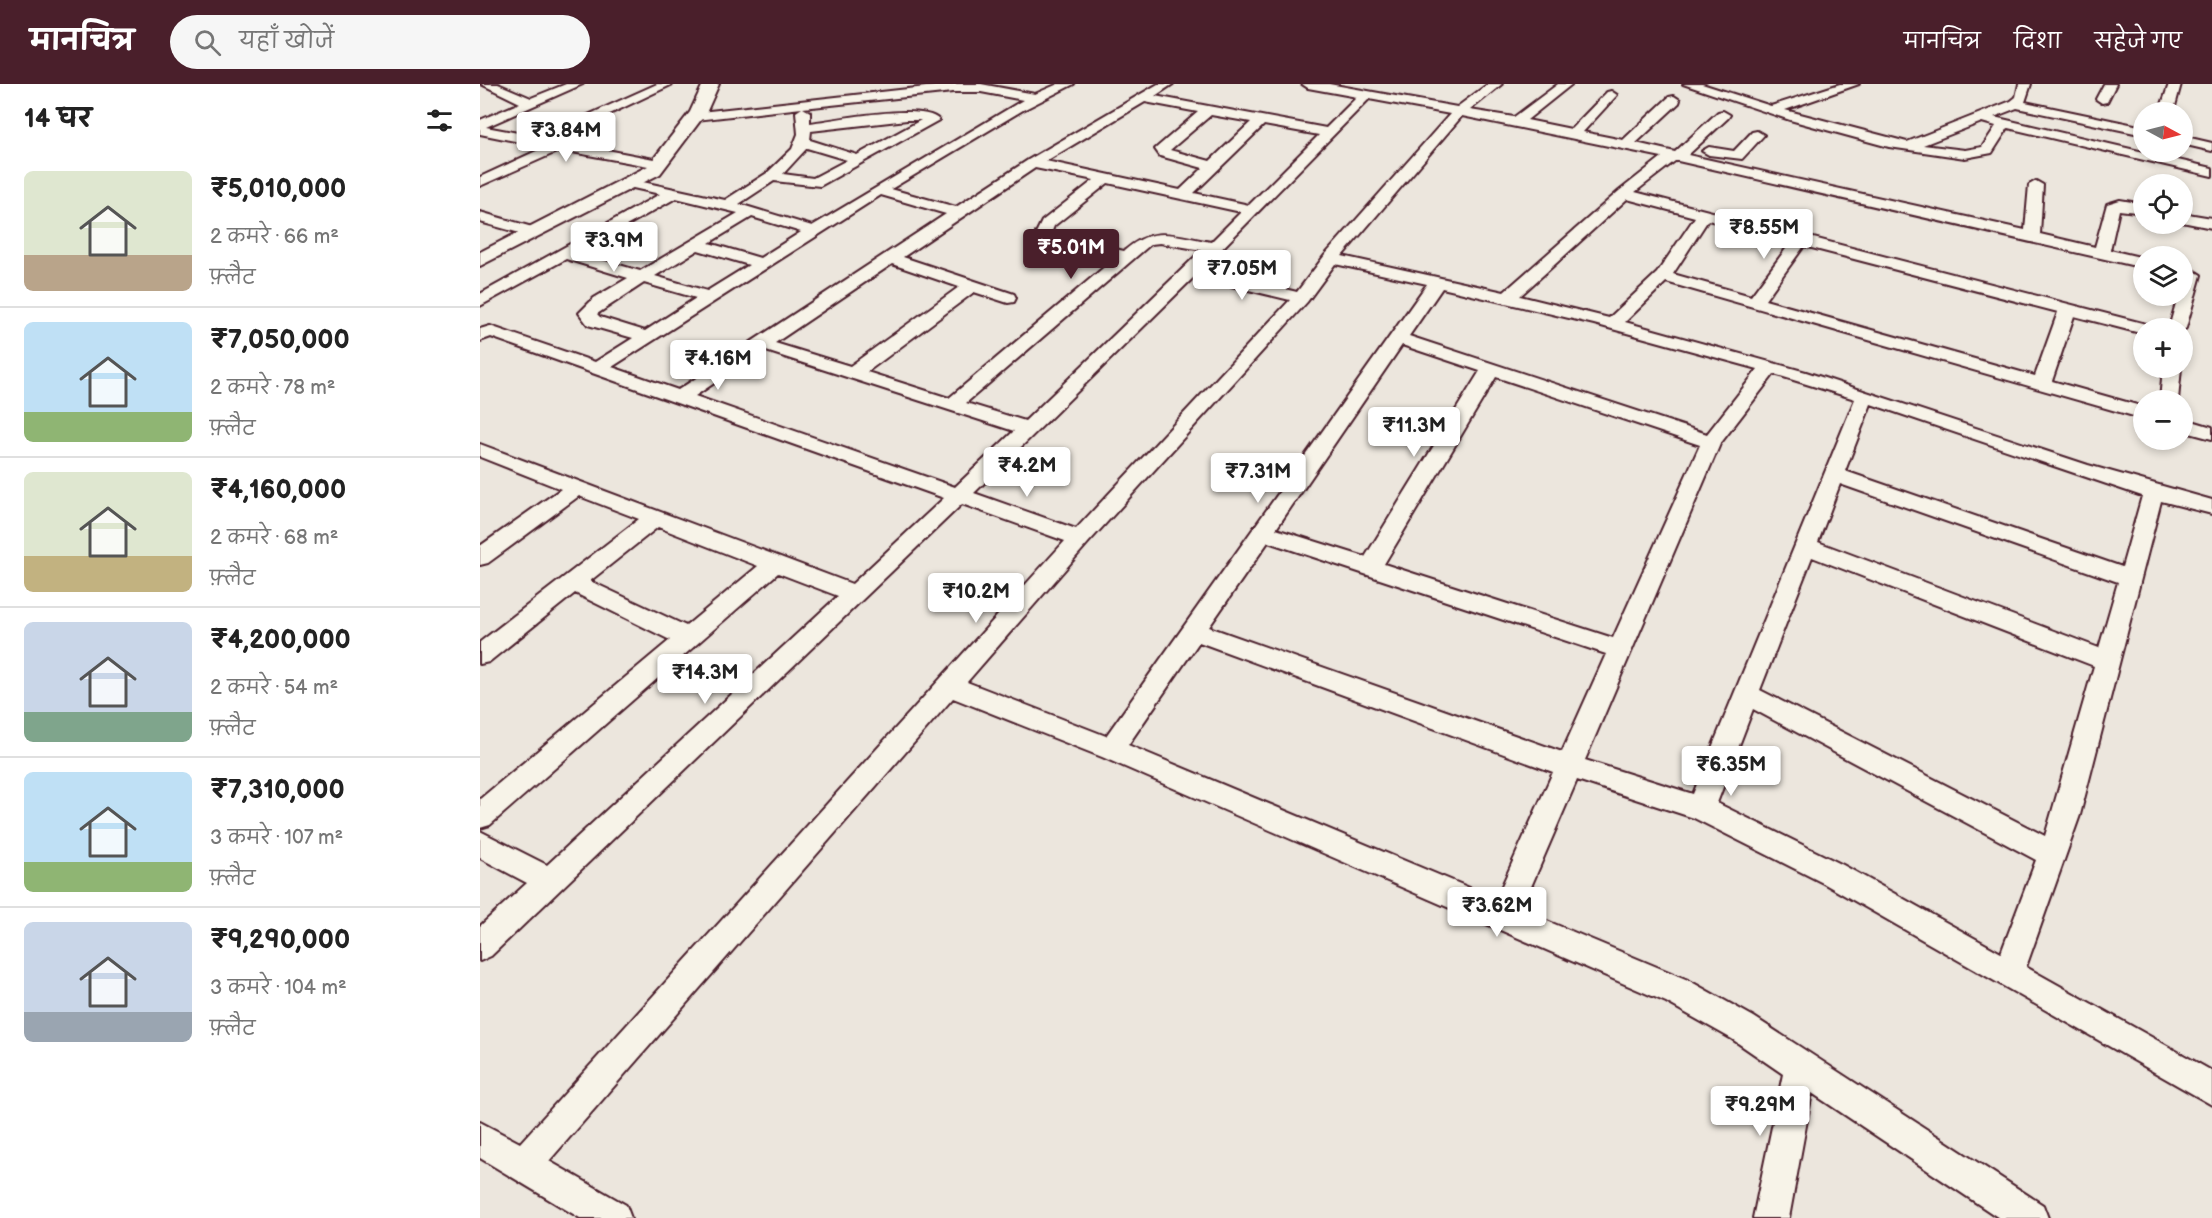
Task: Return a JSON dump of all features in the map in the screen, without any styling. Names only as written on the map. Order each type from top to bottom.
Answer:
[{"type":"main road","points":[[480,260],[654,170],[696,116],[711,84]]},
{"type":"street","points":[[487,84],[531,103]]},
{"type":"street","points":[[480,125],[577,84]]},
{"type":"street","points":[[540,142],[667,84]]},
{"type":"street","points":[[598,368],[879,190],[1034,98],[1068,84]]},
{"type":"street","points":[[681,397],[1034,163],[1167,84]]},
{"type":"street","points":[[1308,84],[1347,87],[1366,95],[1516,122],[1869,198],[2032,230],[2103,246],[2133,258]]},
{"type":"street","points":[[1386,98],[1398,84]]},
{"type":"street","points":[[523,1165],[1080,538],[1301,298],[1331,258],[1459,112],[1496,84]]},
{"type":"street","points":[[1516,122],[1566,84]]},
{"type":"street","points":[[1689,84],[1852,134],[1967,155],[1980,154],[1988,150],[2004,124]]},
{"type":"street","points":[[1772,110],[1852,84]]},
{"type":"street","points":[[1910,146],[2016,105],[2022,98],[2025,84]]},
{"type":"street","points":[[2102,99],[2110,84]]},
{"type":"street","points":[[2169,102],[2175,84]]},
{"type":"street","points":[[696,116],[968,87],[1034,98]]},
{"type":"street","points":[[1574,134],[1611,94]]},
{"type":"street","points":[[480,946],[960,495],[1216,248],[1366,95]]},
{"type":"street","points":[[1144,98],[1329,133]]},
{"type":"street","points":[[1625,146],[1674,100]]},
{"type":"street","points":[[727,205],[789,161],[803,135],[803,104]]},
{"type":"street","points":[[2016,105],[2133,129]]},
{"type":"street","points":[[1209,110],[1162,149],[1165,153],[1213,166]]},
{"type":"street","points":[[1509,297],[1624,194],[1689,147],[1723,115]]},
{"type":"street","points":[[770,176],[815,183],[857,159],[929,124],[932,118],[907,116],[803,135]]},
{"type":"street","points":[[1981,118],[2212,172]]},
{"type":"street","points":[[1183,195],[1262,120]]},
{"type":"street","points":[[480,130],[659,164]]},
{"type":"street","points":[[480,139],[495,133]]},
{"type":"street","points":[[803,135],[857,159]]},
{"type":"street","points":[[1637,135],[1737,156],[1757,135]]},
{"type":"street","points":[[2193,143],[2212,147]]},
{"type":"street","points":[[480,182],[560,145]]},
{"type":"street","points":[[1034,163],[1253,210]]},
{"type":"street","points":[[1105,179],[1047,225],[1044,233],[1055,240],[1127,256]]},
{"type":"street","points":[[629,183],[727,205],[813,231]]},
{"type":"street","points":[[2032,230],[2036,185]]},
{"type":"street","points":[[1873,186],[2032,230]]},
{"type":"street","points":[[879,190],[959,213]]},
{"type":"street","points":[[480,301],[674,193]]},
{"type":"street","points":[[1624,194],[2133,326]]},
{"type":"street","points":[[2103,246],[2114,205],[2133,208]]},
{"type":"street","points":[[647,337],[594,321],[588,313],[600,302],[750,212]]},
{"type":"street","points":[[1612,324],[1663,276],[1705,214]]},
{"type":"street","points":[[480,217],[534,232]]},
{"type":"street","points":[[2193,219],[2212,223]]},
{"type":"street","points":[[954,404],[1146,240],[1154,238],[1216,248]]},
{"type":"street","points":[[1755,302],[1801,239]]},
{"type":"street","points":[[696,244],[762,264]]},
{"type":"street","points":[[565,254],[709,297]]},
{"type":"street","points":[[891,258],[1008,298]]},
{"type":"street","points":[[1331,258],[1509,297],[1769,368],[1865,396],[2153,493],[2212,507]]},
{"type":"street","points":[[1191,271],[1301,298]]},
{"type":"street","points":[[2193,275],[2212,280]]},
{"type":"street","points":[[1663,276],[2133,410]]},
{"type":"street","points":[[1111,749],[1437,281]]},
{"type":"street","points":[[853,373],[972,285]]},
{"type":"street","points":[[2042,384],[2068,309]]},
{"type":"street","points":[[483,332],[598,368],[1080,538]]},
{"type":"street","points":[[1398,338],[1711,442]]},
{"type":"street","points":[[761,344],[1028,429]]},
{"type":"street","points":[[1503,915],[1711,442],[1769,368]]},
{"type":"street","points":[[1370,568],[1491,369]]},
{"type":"street","points":[[1701,808],[1865,396]]},
{"type":"street","points":[[2193,427],[2212,433]]},
{"type":"street","points":[[480,450],[855,594]]},
{"type":"street","points":[[1834,474],[2130,578]]},
{"type":"street","points":[[480,556],[577,487]]},
{"type":"street","points":[[2009,973],[2066,815],[2153,493]]},
{"type":"street","points":[[480,656],[656,517]]},
{"type":"street","points":[[1262,532],[1620,649]]},
{"type":"street","points":[[1806,546],[2108,661]]},
{"type":"street","points":[[480,816],[776,563]]},
{"type":"street","points":[[573,582],[688,638]]},
{"type":"street","points":[[1192,631],[1569,766],[1701,808],[1833,874],[2212,1089]]},
{"type":"street","points":[[949,686],[1111,749],[1677,991],[1743,1028],[2030,1218]]},
{"type":"street","points":[[1746,694],[2052,854]]},
{"type":"street","points":[[480,844],[550,880]]},
{"type":"street","points":[[1771,1218],[1801,1066]]},
{"type":"street","points":[[480,1139],[613,1218]]}]
